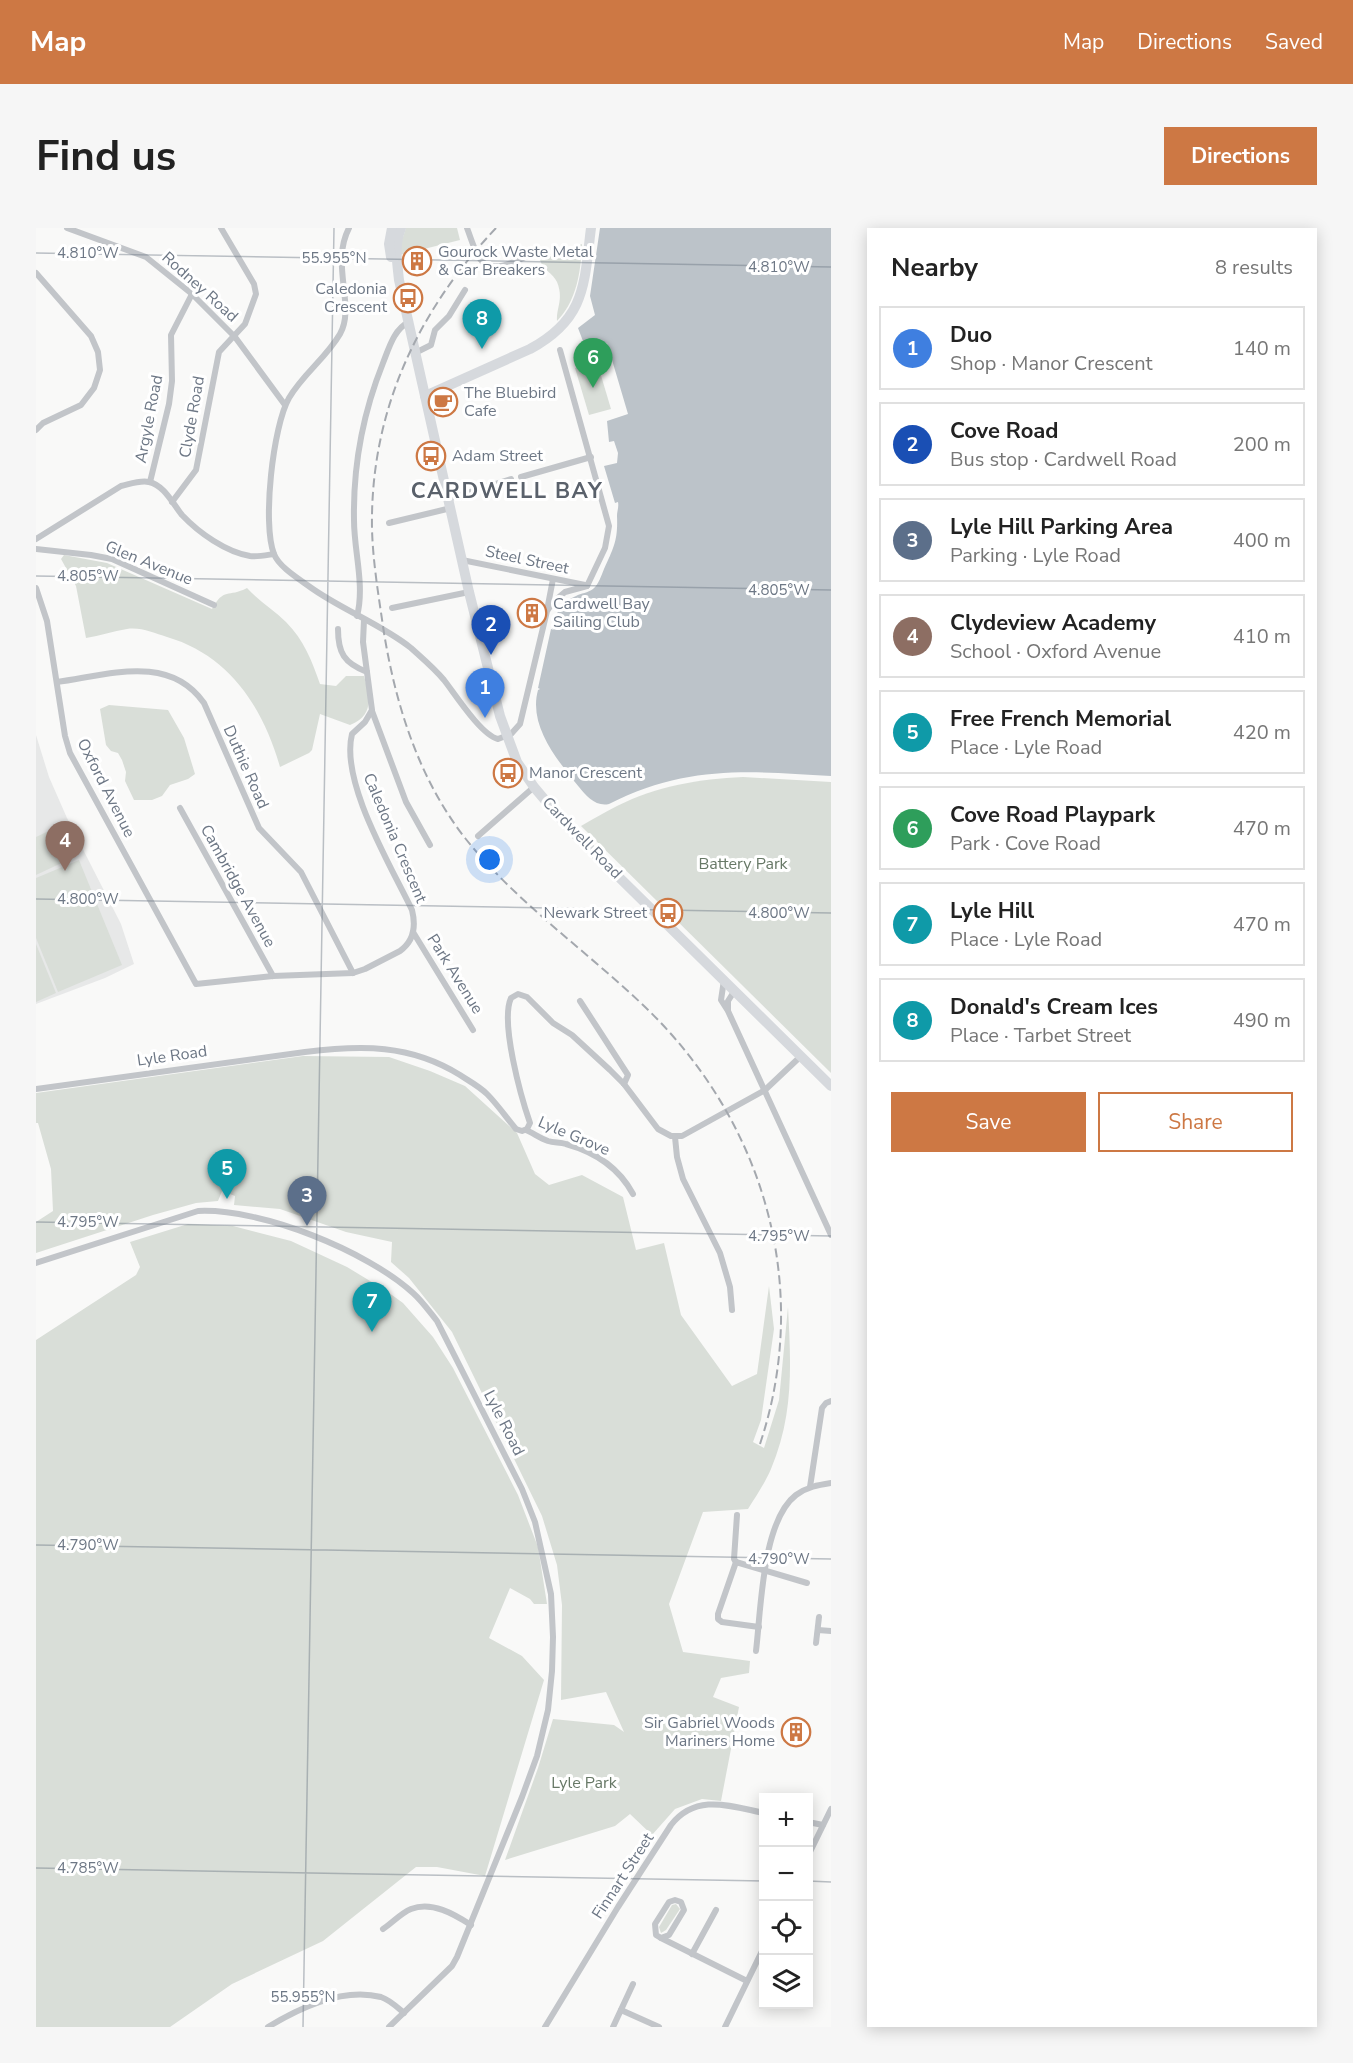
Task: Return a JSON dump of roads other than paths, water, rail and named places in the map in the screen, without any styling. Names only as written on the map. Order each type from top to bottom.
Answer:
[{"type":"main road","name":"Cardwell Road","points":[[392,228],[389,250],[399,280],[416,350],[469,592],[506,738],[517,762],[534,787],[573,832],[831,1086]]},
{"type":"main road","name":"Cardwell Road","points":[[399,280],[396,242],[401,228]]},
{"type":"main road","points":[[425,396],[531,349],[561,327],[573,314],[582,294],[591,228]]},
{"type":"street","name":"Rodney Road","points":[[67,228],[146,257],[192,294],[235,337],[285,405]]},
{"type":"street","name":"Clyde Road","points":[[172,502],[196,470],[219,352],[245,324],[256,289],[220,228]]},
{"type":"street","points":[[349,228],[340,256],[345,311],[343,327],[285,405],[275,448],[269,499],[274,554],[283,565],[311,588],[395,637],[416,653],[442,678],[467,711],[490,735],[498,739],[506,738],[515,731],[521,719],[553,579]]},
{"type":"street","points":[[467,228],[478,255],[486,265],[498,268],[538,250]]},
{"type":"street","points":[[36,273],[91,336],[98,352],[100,370],[94,388],[81,405],[43,423],[36,430]]},
{"type":"street","points":[[416,350],[431,345],[435,330],[449,316],[465,290]]},
{"type":"street","name":"Argyle Road","points":[[150,482],[169,404],[172,381],[171,335],[192,294]]},
{"type":"street","points":[[357,616],[361,597],[354,531],[354,488],[361,432],[376,380],[397,330],[409,323]]},
{"type":"street","points":[[547,611],[559,596],[570,590],[587,586],[605,548],[609,526],[560,350]]},
{"type":"street","points":[[521,477],[591,458]]},
{"type":"street","points":[[390,523],[449,504],[511,480]]},
{"type":"street","points":[[36,539],[121,486],[150,482],[160,488],[200,531],[224,546],[251,556],[274,554]]},
{"type":"street","name":"Glen Avenue","points":[[36,549],[91,555],[112,560],[214,605]]},
{"type":"street","name":"Steel Street","points":[[462,560],[587,586]]},
{"type":"street","name":"Oxford Avenue","points":[[36,588],[47,621],[70,753],[196,984],[273,976]]},
{"type":"street","points":[[392,608],[469,592]]},
{"type":"street","points":[[367,621],[363,642],[372,710],[406,802],[430,845]]},
{"type":"street","points":[[338,629],[338,643],[341,652],[355,667],[367,672]]},
{"type":"street","name":"Duthie Road","points":[[57,682],[140,671],[170,675],[192,689],[204,704],[259,828],[301,872],[352,973]]},
{"type":"street","name":"Caledonia Crescent","points":[[372,710],[365,722],[352,734],[349,752],[352,770],[356,787],[370,821],[412,910],[413,932]]},
{"type":"street","points":[[478,836],[534,787]]},
{"type":"street","name":"Cambridge Avenue","points":[[180,808],[273,976]]},
{"type":"street","points":[[273,976],[352,973],[365,969],[400,951],[409,944],[413,932]]},
{"type":"street","name":"Park Avenue","points":[[413,932],[473,1030]]},
{"type":"street","points":[[724,979],[721,1000],[831,1235]]},
{"type":"street","points":[[728,1011],[728,1001],[735,990]]},
{"type":"street","points":[[526,1130],[530,1123],[519,1092],[512,1058],[508,1013],[509,1002],[518,994],[527,997],[553,1023],[578,1040],[624,1084],[658,1130],[675,1137],[682,1136],[765,1090],[801,1056]]},
{"type":"street","points":[[580,1001],[628,1075],[624,1084]]},
{"type":"street","name":"Lyle Road","points":[[36,1089],[314,1051],[372,1047],[418,1056],[444,1065],[487,1094],[516,1129],[526,1130]]},
{"type":"street","name":"Lyle Grove","points":[[526,1130],[549,1141],[567,1144],[586,1152],[615,1168],[625,1179],[633,1194]]},
{"type":"street","points":[[675,1137],[683,1179],[720,1253],[730,1287],[732,1310]]},
{"type":"street","name":"Lyle Road","points":[[36,1263],[191,1213],[222,1211],[284,1226],[336,1246],[401,1284],[421,1301],[437,1321],[530,1506],[548,1573],[553,1621],[551,1691],[543,1732],[522,1797],[454,1963],[404,2013]]},
{"type":"street","points":[[810,1487],[822,1408],[831,1401]]},
{"type":"street","points":[[756,1651],[765,1572],[773,1531],[778,1518],[794,1496],[810,1487],[831,1483]]},
{"type":"street","points":[[737,1515],[734,1558],[736,1562],[718,1619],[722,1622],[759,1627]]},
{"type":"street","points":[[736,1562],[807,1583]]},
{"type":"street","points":[[816,1643],[819,1617]]},
{"type":"street","points":[[818,1630],[831,1631]]},
{"type":"street","name":"Finnart Street","points":[[545,2027],[618,1907],[679,1816],[693,1807],[705,1804],[759,1812]]},
{"type":"street","points":[[813,1847],[831,1809]]},
{"type":"street","points":[[813,1823],[824,1825]]},
{"type":"street","points":[[661,1938],[669,1935],[684,1910],[684,1906],[678,1900],[669,1902],[655,1924],[656,1935],[661,1938],[692,1954],[747,1981]]},
{"type":"street","points":[[383,1929],[410,1910],[419,1907],[438,1908],[456,1915],[471,1925]]},
{"type":"street","points":[[692,1954],[716,1910]]},
{"type":"street","points":[[725,2027],[760,1955]]},
{"type":"street","points":[[613,2027],[633,1984]]},
{"type":"street","points":[[268,2027],[324,2000],[358,1995],[381,1997],[393,2003],[404,2013],[389,2027]]},
{"type":"street","points":[[621,2010],[658,2027]]},
{"type":"railway","points":[[496,228],[443,294],[422,329],[404,366],[379,444],[372,529],[376,581],[395,688],[422,766],[449,815],[465,838],[506,883],[621,984],[685,1050],[719,1099],[747,1152],[766,1208],[778,1265],[781,1324],[775,1384],[760,1444]]},
{"type":"place","name":"Gourock Waste Metal & Car Breakers","points":[[417,261]]},
{"type":"place","name":"Caledonia Crescent","points":[[408,298]]},
{"type":"place","name":"Donald's Cream Ices","points":[[482,349]]},
{"type":"place","name":"Cove Road Playpark","points":[[593,388]]},
{"type":"place","name":"The Bluebird Cafe","points":[[443,402]]},
{"type":"place","name":"Adam Street","points":[[431,456]]},
{"type":"place","name":"Cardwell Bay Sailing Club","points":[[532,613]]},
{"type":"place","name":"Cove Road","points":[[491,655]]},
{"type":"place","name":"Duo","points":[[485,718]]},
{"type":"place","name":"Manor Crescent","points":[[508,773]]},
{"type":"place","name":"Clydeview Academy","points":[[65,871]]},
{"type":"place","name":"Newark Street","points":[[668,913]]},
{"type":"place","name":"Free French Memorial","points":[[227,1199]]},
{"type":"place","name":"Lyle Hill Parking Area","points":[[307,1226]]},
{"type":"place","name":"Lyle Hill","points":[[372,1332]]},
{"type":"place","name":"Sir Gabriel Woods Mariners Home","points":[[796,1732]]},
{"type":"district","name":"CARDWELL BAY","points":[[507,491]]},
{"type":"park label","name":"Battery Park","points":[[743,864]]},
{"type":"park label","name":"Lyle Park","points":[[584,1783]]}]
